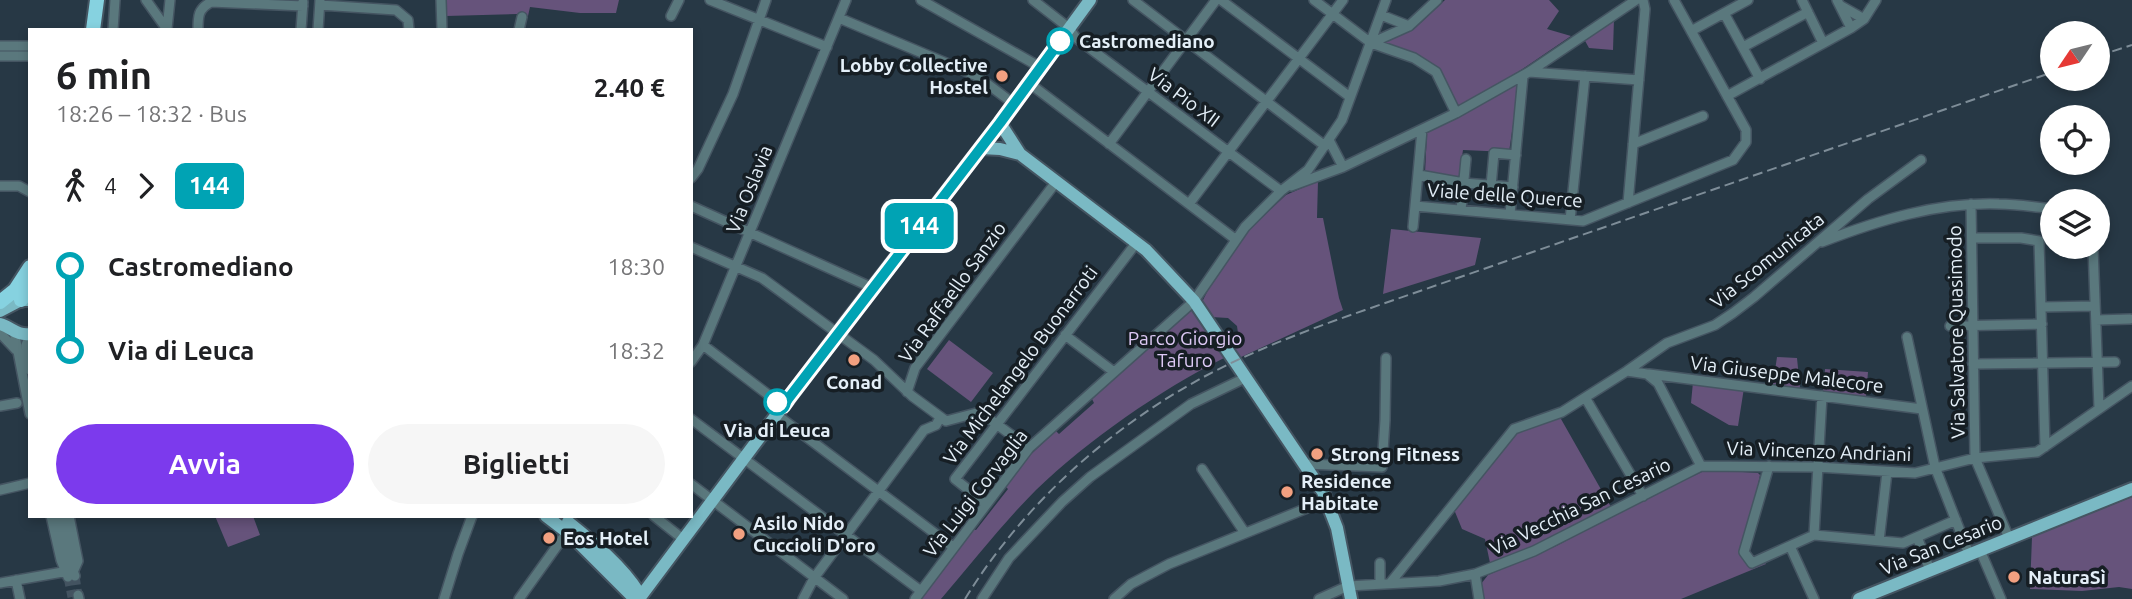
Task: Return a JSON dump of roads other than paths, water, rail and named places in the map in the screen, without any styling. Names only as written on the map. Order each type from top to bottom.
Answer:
[{"type":"highway","points":[[93,28],[97,0]]},
{"type":"highway","points":[[105,0],[109,26]]},
{"type":"highway","points":[[15,301],[15,290],[28,270]]},
{"type":"main road","points":[[639,598],[1000,123],[1090,0]]},
{"type":"main road","points":[[1000,123],[1020,154],[1158,260],[1194,301],[1327,500],[1337,528],[1350,599]]},
{"type":"main road","points":[[981,148],[1020,154]]},
{"type":"main road","points":[[15,301],[6,329],[28,335]]},
{"type":"main road","name":"Via San Cesario","points":[[1859,599],[2132,489]]},
{"type":"main road","points":[[553,518],[572,524],[633,583],[639,598]]},
{"type":"street","points":[[109,26],[115,0]]},
{"type":"street","points":[[146,0],[165,28]]},
{"type":"street","points":[[166,28],[170,0]]},
{"type":"street","points":[[441,0],[442,28]]},
{"type":"street","points":[[671,16],[678,0]]},
{"type":"street","points":[[710,0],[827,47]]},
{"type":"street","points":[[693,175],[733,94],[751,45],[757,19],[766,0]]},
{"type":"street","name":"Via Oslavia","points":[[693,359],[703,345],[846,0]]},
{"type":"street","points":[[921,0],[1040,67]]},
{"type":"street","name":"Via Pio XII","points":[[1033,0],[1069,28],[1076,38],[1228,152],[1285,189]]},
{"type":"street","points":[[1133,0],[1266,102],[1327,143],[1343,167]]},
{"type":"street","points":[[1110,144],[1185,41],[1219,0],[1350,97]]},
{"type":"street","points":[[1314,0],[1371,43],[1413,58],[1436,72],[1456,113]]},
{"type":"street","points":[[1189,204],[1343,0]]},
{"type":"street","name":"Via Luigi Corvaglia","points":[[918,595],[1029,448],[1194,301],[1235,239],[1308,170],[1342,120],[1386,0]]},
{"type":"street","points":[[1371,43],[1409,26],[1437,0]]},
{"type":"street","points":[[1285,189],[1343,167],[1456,113],[1526,74],[1636,0]]},
{"type":"street","points":[[1628,203],[1645,9],[1643,0]]},
{"type":"street","name":"Viale delle Querce","points":[[1415,206],[1583,221],[1733,160],[1746,142],[1746,130],[1674,0]]},
{"type":"street","points":[[1691,31],[1748,0]]},
{"type":"street","points":[[1802,0],[1824,43]]},
{"type":"street","points":[[1727,96],[1851,28],[1864,19],[1876,0]]},
{"type":"street","points":[[198,28],[198,13],[203,6],[211,2],[303,3],[301,28]]},
{"type":"street","points":[[318,28],[320,2],[396,10],[408,20],[409,28]]},
{"type":"street","points":[[1838,3],[1864,19]]},
{"type":"street","points":[[1838,3],[1851,28]]},
{"type":"street","points":[[1743,47],[1808,12]]},
{"type":"street","points":[[1724,13],[1760,79]]},
{"type":"street","points":[[1381,15],[1409,26]]},
{"type":"street","points":[[519,28],[522,17]]},
{"type":"street","points":[[839,18],[977,76],[1014,104]]},
{"type":"street","points":[[0,46],[28,46]]},
{"type":"street","points":[[0,56],[28,56]]},
{"type":"street","points":[[1526,74],[1639,80]]},
{"type":"street","points":[[1510,214],[1526,74]]},
{"type":"street","points":[[1570,220],[1585,76]]},
{"type":"street","points":[[1029,83],[1235,239]]},
{"type":"street","points":[[1633,144],[1703,117]]},
{"type":"street","points":[[1413,227],[1422,130]]},
{"type":"street","points":[[1491,186],[1494,153],[1516,155]]},
{"type":"street","points":[[1315,159],[1328,173]]},
{"type":"street","points":[[1461,210],[1466,159]]},
{"type":"street","name":"Via Scomunicata","points":[[1391,582],[1514,429],[1562,412],[1586,399],[1667,342],[1715,325],[1816,245],[1868,199],[1921,160]]},
{"type":"street","points":[[1419,175],[1464,183],[1513,187]]},
{"type":"street","name":"Via Raffaello Sanzio","points":[[907,392],[915,368],[1056,182]]},
{"type":"street","points":[[0,186],[19,186],[28,191]]},
{"type":"street","points":[[1816,245],[1881,220],[1919,211],[1971,204],[2040,208]]},
{"type":"street","name":"Via Salvatore Quasimodo","points":[[1971,204],[1975,458]]},
{"type":"street","points":[[693,207],[873,288]]},
{"type":"street","points":[[1972,238],[2021,238],[2039,241],[2045,447]]},
{"type":"street","name":"Via Michelangelo Buonarroti","points":[[985,503],[955,480],[1137,243]]},
{"type":"street","points":[[693,248],[762,278],[874,360],[907,392],[940,418],[949,421],[980,412],[1029,448]]},
{"type":"street","points":[[2093,259],[2099,408]]},
{"type":"street","points":[[2042,307],[2095,306]]},
{"type":"street","points":[[2096,320],[2130,320]]},
{"type":"street","points":[[1950,326],[2042,324]]},
{"type":"street","points":[[6,329],[17,351],[28,404]]},
{"type":"street","points":[[1065,335],[1114,372]]},
{"type":"street","points":[[1907,337],[1935,467],[1956,520],[2001,599]]},
{"type":"street","points":[[28,340],[28,358]]},
{"type":"street","points":[[703,345],[878,491],[953,547]]},
{"type":"street","points":[[1305,464],[1382,467],[1386,358]]},
{"type":"street","points":[[1973,364],[2115,362]]},
{"type":"street","points":[[1627,370],[1647,374],[1658,383],[1701,466]]},
{"type":"street","name":"Via Giuseppe Malecore","points":[[1647,374],[1922,409]]},
{"type":"street","points":[[982,599],[1009,558],[1062,502],[1090,477],[1191,404],[1245,377]]},
{"type":"street","points":[[2045,447],[2132,386]]},
{"type":"street","points":[[1814,535],[1822,396]]},
{"type":"street","points":[[1586,399],[1643,496]]},
{"type":"street","points":[[0,407],[17,403]]},
{"type":"street","points":[[803,599],[814,578],[923,430],[936,425],[940,418]]},
{"type":"street","points":[[693,421],[846,535],[918,595]]},
{"type":"street","name":"Via Vincenzo Andriani","points":[[1701,466],[1817,467],[1915,473],[1975,458],[2037,452],[2045,447]]},
{"type":"street","points":[[1975,458],[2009,538]]},
{"type":"street","name":"Via Vecchia San Cesario","points":[[1319,599],[1348,586],[1439,581],[1475,574],[1534,551],[1701,466]]},
{"type":"street","points":[[1769,466],[1744,552],[1752,563],[1814,535],[1903,543],[1956,520]]},
{"type":"street","points":[[1202,469],[1245,533]]},
{"type":"street","points":[[1879,541],[1887,472]]},
{"type":"street","points":[[0,490],[28,483]]},
{"type":"street","points":[[693,485],[843,599]]},
{"type":"street","points":[[1114,599],[1131,584],[1168,564],[1327,500]]},
{"type":"street","points":[[51,518],[61,558],[71,573]]},
{"type":"street","points":[[60,518],[71,573]]},
{"type":"street","points":[[69,518],[78,561],[71,573]]},
{"type":"street","points":[[444,599],[471,518]]},
{"type":"street","points":[[657,518],[684,539]]},
{"type":"street","points":[[519,599],[572,524]]},
{"type":"street","points":[[1917,537],[1930,570]]},
{"type":"street","points":[[1790,546],[1814,599]]},
{"type":"street","points":[[1380,563],[1380,583]]},
{"type":"street","points":[[0,583],[71,573]]},
{"type":"street","points":[[1475,574],[1479,599]]},
{"type":"street","points":[[16,580],[20,599]]},
{"type":"tunnel","points":[[75,576],[78,595]]},
{"type":"tunnel","points":[[68,577],[72,597]]},
{"type":"railway","points":[[2110,52],[2132,45]]},
{"type":"railway","points":[[965,599],[1015,530],[1074,469],[1140,416],[1231,363],[1346,317],[2040,77]]},
{"type":"place","name":"Castromediano","points":[[1060,41]]},
{"type":"place","name":"Lobby Collective Hostel","points":[[1002,76]]},
{"type":"place","name":"Conad","points":[[854,360]]},
{"type":"place","name":"Via di Leuca","points":[[777,402]]},
{"type":"place","name":"Strong Fitness","points":[[1317,454]]},
{"type":"place","name":"Residence Habitate","points":[[1287,492]]},
{"type":"place","name":"Asilo Nido Cuccioli D'oro","points":[[739,534]]},
{"type":"place","name":"Eos Hotel","points":[[549,538]]},
{"type":"place","name":"NaturaSì","points":[[2014,577]]},
{"type":"park label","name":"Parco Giorgio Tafuro","points":[[1185,349]]}]
